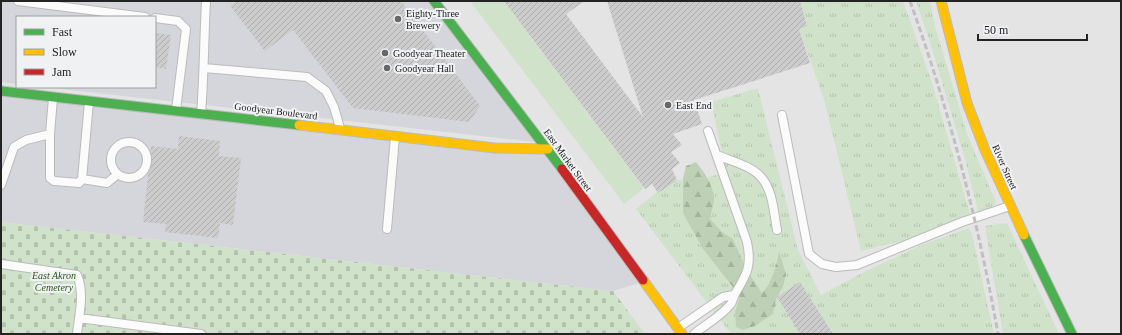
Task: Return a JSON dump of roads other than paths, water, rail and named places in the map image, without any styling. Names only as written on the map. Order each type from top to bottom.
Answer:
[{"type":"street","name":"East Market Street","points":[[434,1],[548,149],[680,331]]},
{"type":"street","name":"River Street","points":[[941,1],[967,103],[985,150],[1010,206],[1072,334]]},
{"type":"street","name":"Goodyear Boulevard","points":[[1,90],[495,148],[548,149]]},
{"type":"lane","points":[[18,1],[137,16]]},
{"type":"lane","points":[[200,114],[204,76],[206,1]]},
{"type":"lane","points":[[156,18],[178,21],[186,29],[175,111]]},
{"type":"lane","points":[[204,68],[307,77],[326,91],[334,107],[341,130]]},
{"type":"lane","points":[[53,97],[50,134],[50,178],[54,181],[79,183],[82,179],[90,101]]},
{"type":"lane","points":[[782,115],[809,254],[822,264],[836,267],[857,265],[962,222],[1010,206]]},
{"type":"lane","points":[[694,334],[731,304],[734,295],[742,284],[748,271],[750,257],[747,242],[708,131]]},
{"type":"lane","points":[[1,185],[14,147],[26,140],[50,134]]},
{"type":"lane","points":[[387,229],[396,136]]},
{"type":"lane","points":[[129,142],[140,145],[147,156],[147,162],[141,173],[130,178],[118,174],[111,165],[114,149],[118,145],[129,142]]},
{"type":"lane","points":[[716,155],[747,167],[761,177],[769,193],[777,230]]},
{"type":"lane","points":[[82,179],[107,183],[118,174]]},
{"type":"lane","points":[[1,264],[77,275],[81,284],[82,298],[77,334]]},
{"type":"lane","points":[[680,331],[723,297],[734,295]]},
{"type":"lane","points":[[79,318],[201,334]]},
{"type":"railway","points":[[910,1],[950,124],[972,207],[998,334]]},
{"type":"place","name":"Eighty-Three Brewery","points":[[398,19]]},
{"type":"place","name":"Goodyear Theater","points":[[385,53]]},
{"type":"place","name":"Goodyear Hall","points":[[387,68]]},
{"type":"place","name":"East End","points":[[668,105]]},
{"type":"park label","name":"East Akron Cemetery","points":[[54,280]]}]
